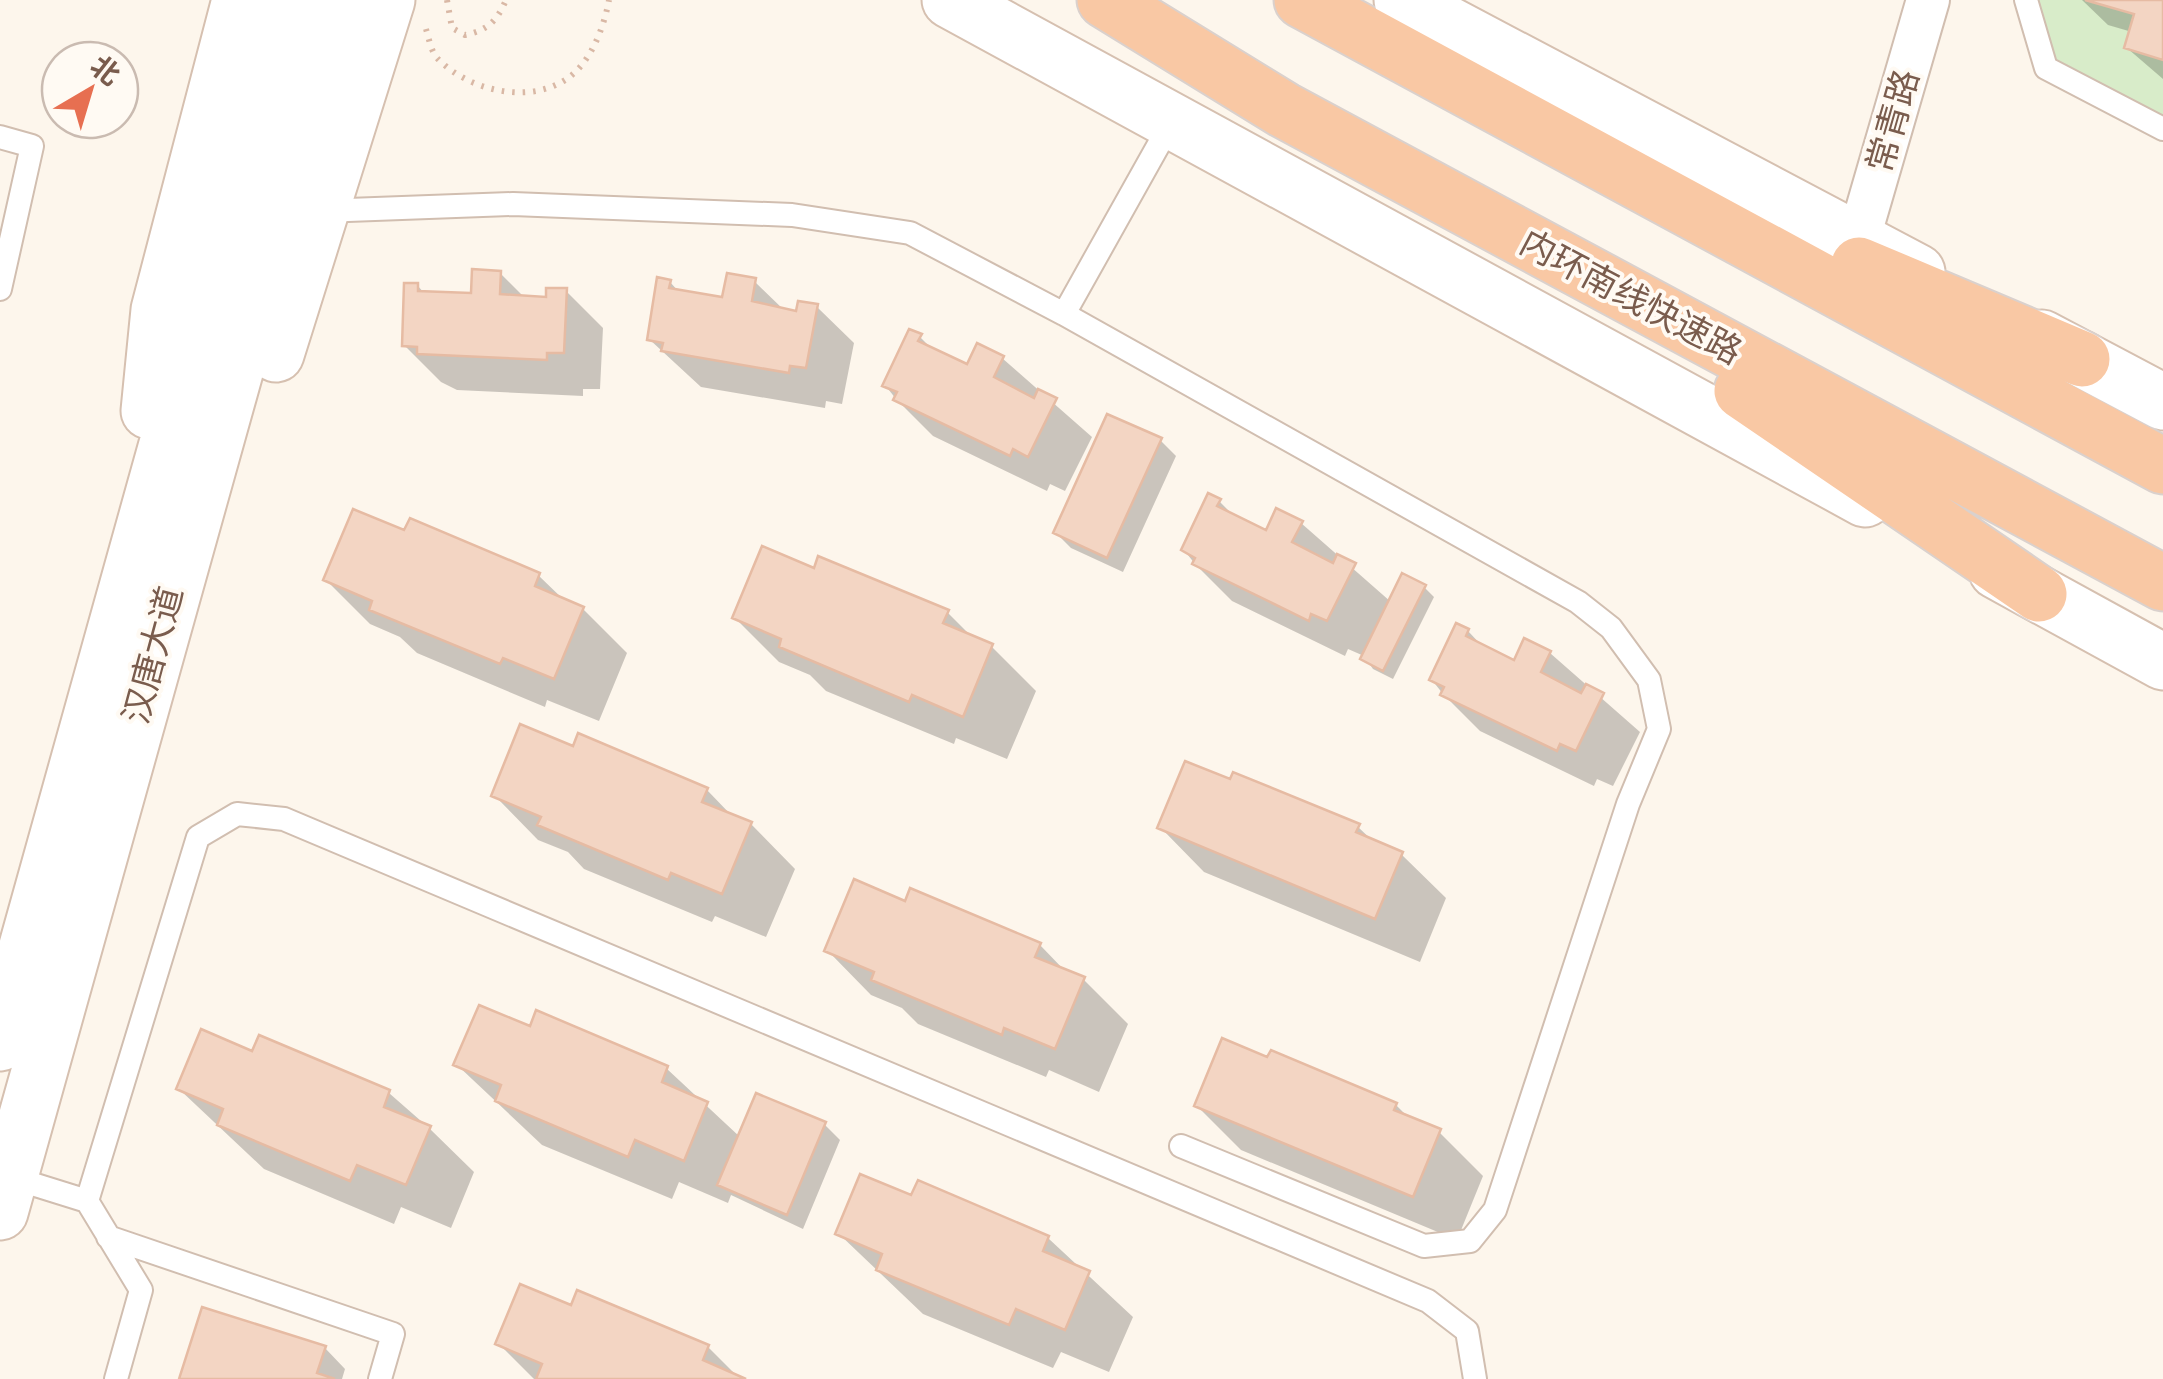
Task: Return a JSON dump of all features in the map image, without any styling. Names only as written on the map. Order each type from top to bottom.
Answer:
[{"type":"highway","name":"内环南线快速路","points":[[1105,0],[1284,110],[2163,583]]},
{"type":"highway","points":[[1302,0],[2163,466]]},
{"type":"highway","points":[[1556,136],[2082,359]]},
{"type":"highway","points":[[1504,229],[2039,594]]},
{"type":"main road","points":[[159,549],[159,310],[240,0]]},
{"type":"main road","points":[[290,90],[291,0]]},
{"type":"main road","points":[[290,90],[339,0]]},
{"type":"main road","points":[[950,0],[2163,662]]},
{"type":"main road","points":[[1402,0],[2163,402]]},
{"type":"main road","points":[[159,549],[279,348],[321,211],[408,8]]},
{"type":"main road","name":"汉唐大道","points":[[0,1043],[159,549],[290,90]]},
{"type":"main road","name":"汉唐大道","points":[[5,1194],[159,549]]},
{"type":"street","name":"常青路","points":[[1858,241],[1928,0]]},
{"type":"lane","points":[[2026,0],[2046,68],[2163,129]]},
{"type":"lane","points":[[1064,314],[1172,121]]},
{"type":"lane","points":[[0,136],[32,146],[0,289]]},
{"type":"lane","points":[[321,211],[513,204],[792,215],[910,233],[1064,314],[1578,602],[1611,628],[1649,680],[1659,729],[1628,804],[1494,1210],[1470,1241],[1424,1246],[1180,1146]]},
{"type":"lane","points":[[116,1379],[141,1290],[86,1201],[198,837],[237,814],[284,820],[1428,1301],[1467,1331],[1474,1379]]},
{"type":"lane","points":[[5,1194],[86,1201]]},
{"type":"lane","points":[[108,1237],[392,1334],[380,1379]]},
{"type":"path","points":[[447,0],[452,28],[465,36],[483,31],[496,20],[506,0]]},
{"type":"path","points":[[408,8],[434,56],[467,81],[499,92],[534,90],[570,76],[604,25],[609,0]]},
{"type":"green space","points":[[2026,0],[2163,0],[2163,129],[2046,68]]},
{"type":"building","points":[[2085,0],[2163,0],[2163,60],[2124,48],[2134,14]]},
{"type":"building","points":[[472,269],[501,271],[500,294],[546,297],[546,288],[567,288],[564,353],[547,353],[547,360],[417,354],[417,347],[402,346],[404,283],[418,283],[418,291],[471,293]]},
{"type":"building","points":[[727,273],[756,278],[752,301],[796,311],[798,301],[818,304],[806,368],[790,366],[789,373],[661,351],[663,343],[647,340],[657,277],[671,280],[669,288],[722,297]]},
{"type":"building","points":[[909,329],[922,334],[918,341],[967,364],[977,343],[1004,356],[994,377],[1034,398],[1038,389],[1057,398],[1028,457],[1013,449],[1010,456],[893,400],[897,392],[882,386]]},
{"type":"building","points":[[1107,414],[1162,438],[1107,558],[1053,533]]},
{"type":"building","points":[[1208,493],[1221,499],[1217,506],[1266,530],[1276,508],[1303,521],[1292,542],[1333,563],[1337,554],[1356,563],[1327,621],[1311,614],[1309,621],[1192,564],[1195,558],[1181,550]]},
{"type":"building","points":[[353,509],[404,530],[410,518],[540,573],[535,586],[584,607],[554,679],[503,658],[500,664],[369,610],[372,601],[323,580]]},
{"type":"building","points":[[762,546],[814,568],[818,556],[949,610],[943,623],[993,644],[963,717],[912,695],[909,702],[779,647],[781,639],[732,618]]},
{"type":"building","points":[[1402,573],[1426,585],[1383,671],[1360,659]]},
{"type":"building","points":[[1456,623],[1469,629],[1466,636],[1514,660],[1524,638],[1551,651],[1541,672],[1581,693],[1586,684],[1604,693],[1576,751],[1560,744],[1557,751],[1440,695],[1444,687],[1429,680]]},
{"type":"building","points":[[520,724],[573,746],[578,733],[708,788],[702,802],[752,822],[722,894],[671,873],[668,880],[537,825],[541,817],[491,796]]},
{"type":"building","points":[[1185,761],[1230,779],[1233,772],[1360,824],[1356,832],[1403,852],[1375,919],[1157,828]]},
{"type":"building","points":[[854,879],[905,901],[910,888],[1041,943],[1035,957],[1085,977],[1055,1049],[1004,1028],[1002,1035],[871,980],[874,972],[824,951]]},
{"type":"building","points":[[479,1005],[530,1026],[536,1010],[668,1066],[662,1082],[708,1102],[684,1161],[635,1140],[628,1157],[495,1101],[501,1085],[453,1065]]},
{"type":"building","points":[[201,1029],[252,1051],[259,1035],[390,1090],[384,1107],[431,1126],[406,1185],[357,1165],[350,1181],[217,1125],[223,1109],[176,1089]]},
{"type":"building","points":[[1222,1038],[1267,1057],[1271,1050],[1397,1103],[1394,1110],[1441,1129],[1413,1197],[1194,1106]]},
{"type":"building","points":[[756,1093],[826,1122],[787,1215],[717,1185]]},
{"type":"building","points":[[860,1174],[911,1195],[918,1180],[1049,1236],[1043,1251],[1090,1271],[1065,1330],[1016,1309],[1009,1325],[876,1270],[882,1254],[835,1234]]},
{"type":"building","points":[[520,1284],[571,1305],[577,1290],[709,1345],[703,1360],[746,1379],[536,1379],[542,1364],[495,1344]]},
{"type":"building","points":[[202,1307],[326,1346],[317,1373],[335,1379],[179,1379]]}]
